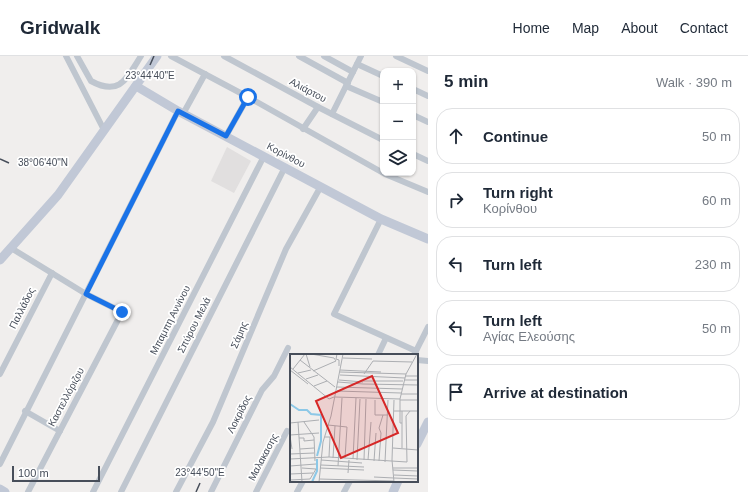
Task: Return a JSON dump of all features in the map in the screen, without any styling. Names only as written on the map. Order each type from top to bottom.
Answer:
[{"type":"street","points":[[66,56],[104,130]]},
{"type":"street","points":[[77,56],[91,81],[103,87],[109,88],[119,85],[126,80],[141,56]]},
{"type":"street","points":[[0,260],[58,195],[158,56]]},
{"type":"street","points":[[171,56],[248,97],[380,171]]},
{"type":"street","name":"Αλιάρτου","points":[[224,56],[380,138]]},
{"type":"street","points":[[298,56],[347,84],[380,100]]},
{"type":"street","points":[[324,56],[353,72]]},
{"type":"street","points":[[332,114],[361,56]]},
{"type":"street","points":[[396,56],[428,70]]},
{"type":"street","points":[[357,64],[380,75]]},
{"type":"street","points":[[0,464],[25,411],[180,112],[205,74]]},
{"type":"street","name":"Κορίνθου","points":[[136,86],[180,112],[381,219],[428,239]]},
{"type":"street","points":[[416,90],[428,96]]},
{"type":"street","points":[[226,136],[248,97]]},
{"type":"street","points":[[303,128],[318,107]]},
{"type":"street","points":[[416,117],[428,122]]},
{"type":"street","points":[[416,155],[428,161]]},
{"type":"street","name":"Μπαμπη Αννίνου","points":[[93,492],[264,156]]},
{"type":"street","name":"Σπύρου Μελά","points":[[121,492],[285,167]]},
{"type":"street","points":[[390,176],[428,192]]},
{"type":"street","name":"Σάμης","points":[[176,492],[213,422],[286,249],[321,186]]},
{"type":"street","points":[[381,219],[334,312],[336,316],[386,338],[415,353],[428,327]]},
{"type":"street","points":[[11,248],[86,294]]},
{"type":"street","name":"Παλλάδος","points":[[0,374],[52,273]]},
{"type":"street","name":"Καστελλόριζου","points":[[28,492],[122,312],[86,294]]},
{"type":"street","points":[[378,354],[386,338]]},
{"type":"street","name":"Λοκρίδος","points":[[211,492],[262,390],[274,376],[288,348]]},
{"type":"street","points":[[418,360],[428,361]]},
{"type":"street","points":[[25,411],[60,431]]},
{"type":"street","points":[[418,442],[428,422]]},
{"type":"street","name":"Μαλακασης","points":[[256,492],[287,431]]},
{"type":"street","points":[[297,492],[302,482]]},
{"type":"street","points":[[344,492],[349,482]]},
{"type":"street","points":[[393,492],[398,482]]},
{"type":"street","points":[[0,489],[5,492]]},
{"type":"shaded area","points":[[227,147],[251,161],[234,193],[211,181]]},
{"type":"route","points":[[122,312],[86,294],[178,111],[226,136],[248,97]]}]
